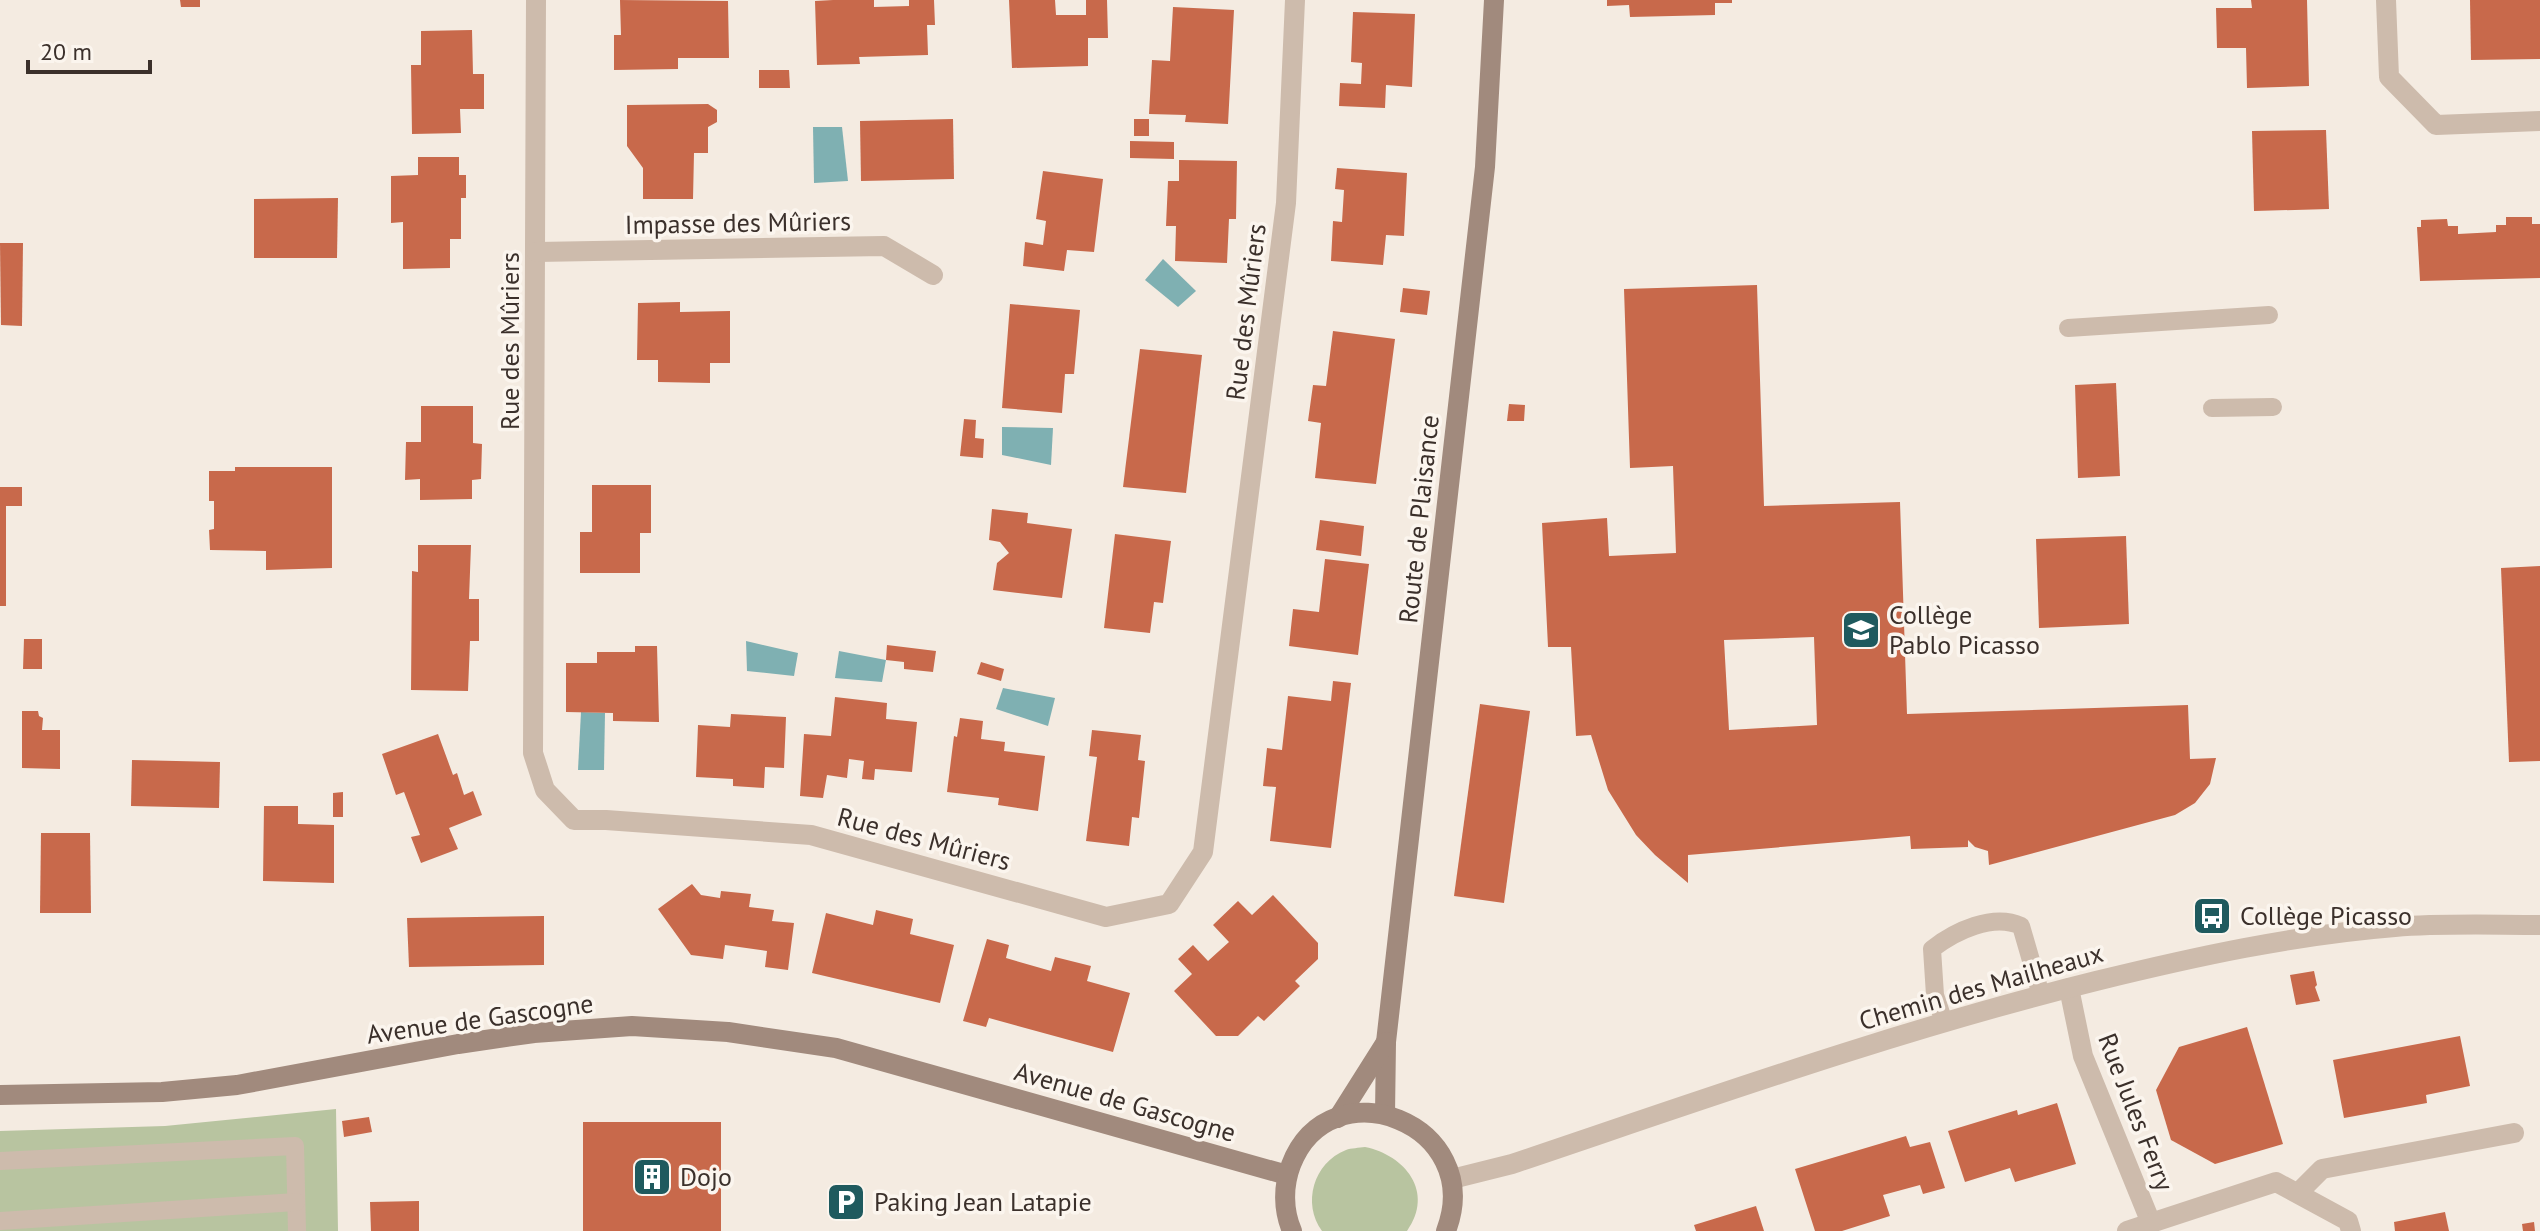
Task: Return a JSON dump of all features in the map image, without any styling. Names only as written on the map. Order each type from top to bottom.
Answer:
[{"type":"main road","name":"Route de Plaisance","points":[[1385,1114],[1386,1042],[1485,167],[1494,0]]},
{"type":"main road","name":"Avenue de Gascogne","points":[[0,1095],[162,1092],[237,1085],[534,1033],[632,1026],[728,1032],[836,1048],[1287,1175]]},
{"type":"main road","name":"Route de Plaisance","points":[[1338,1118],[1386,1042]]},
{"type":"main road","points":[[1292,1231],[1285,1201],[1287,1175],[1293,1160],[1311,1135],[1338,1118],[1369,1112],[1404,1120],[1420,1130],[1434,1143],[1445,1160],[1452,1179],[1452,1212],[1446,1231]]},
{"type":"street","name":"Rue des Mûriers","points":[[536,0],[533,753],[545,790],[574,820],[811,835],[1106,917],[1169,904],[1203,852],[1286,203],[1295,0]]},
{"type":"street","points":[[2386,0],[2389,77],[2436,125],[2540,121]]},
{"type":"street","name":"Impasse des Mûriers","points":[[537,252],[884,246],[933,275]]},
{"type":"street","name":"Chemin des Mailheaux","points":[[1452,1179],[1512,1164],[1875,1042],[2041,995],[2226,950],[2437,924],[2540,925]]},
{"type":"street","name":"Rue Jules Ferry","points":[[2069,988],[2083,1056],[2151,1223],[2276,1182],[2348,1221],[2351,1231]]},
{"type":"street","points":[[2298,1193],[2322,1169],[2514,1133]]},
{"type":"street","points":[[2127,1231],[2151,1223]]},
{"type":"lane","points":[[2068,328],[2269,315]]},
{"type":"lane","points":[[2212,408],[2273,407]]},
{"type":"lane","points":[[1944,1022],[1935,995],[1932,949],[1949,935],[1982,925],[2007,920],[2021,926],[2041,995]]},
{"type":"lane","points":[[0,1161],[295,1146],[297,1231]]},
{"type":"lane","points":[[0,1221],[296,1202]]},
{"type":"green space","points":[[336,1109],[338,1231],[0,1231],[0,1131],[165,1126]]},
{"type":"green space","points":[[1365,1147],[1392,1158],[1412,1177],[1417,1189],[1415,1217],[1407,1231],[1322,1231],[1316,1220],[1312,1197],[1319,1174],[1335,1156],[1348,1149]]},
{"type":"water","points":[[813,127],[842,127],[848,181],[814,183]]},
{"type":"water","points":[[1163,259],[1196,291],[1178,307],[1145,280]]},
{"type":"water","points":[[1002,427],[1053,428],[1051,465],[1002,455]]},
{"type":"water","points":[[746,641],[798,653],[794,676],[747,671]]},
{"type":"water","points":[[839,651],[886,660],[882,682],[835,678]]},
{"type":"water","points":[[1003,688],[1055,698],[1048,726],[996,709]]},
{"type":"water","points":[[581,712],[605,713],[604,770],[578,770]]},
{"type":"building","points":[[180,0],[200,0],[200,7],[181,7]]},
{"type":"building","points":[[620,0],[728,1],[729,58],[678,58],[678,69],[614,70],[614,35],[621,35]]},
{"type":"building","points":[[874,0],[874,7],[909,6],[909,0],[934,0],[935,25],[927,25],[928,55],[859,57],[860,64],[817,65],[815,1]]},
{"type":"building","points":[[1009,0],[1055,0],[1056,15],[1086,15],[1086,0],[1107,0],[1108,38],[1088,38],[1088,66],[1012,68]]},
{"type":"building","points":[[1607,0],[1732,0],[1732,3],[1715,3],[1715,15],[1630,17],[1629,5],[1607,6]]},
{"type":"building","points":[[2251,0],[2307,0],[2309,86],[2247,88],[2246,48],[2217,48],[2216,8],[2252,8]]},
{"type":"building","points":[[2470,0],[2540,0],[2540,59],[2471,60]]},
{"type":"building","points":[[1173,7],[1234,10],[1228,124],[1185,122],[1186,115],[1149,114],[1152,60],[1170,61]]},
{"type":"building","points":[[1353,12],[1415,14],[1412,87],[1386,85],[1385,108],[1339,106],[1340,83],[1361,84],[1362,63],[1351,62]]},
{"type":"building","points":[[472,30],[473,74],[484,74],[484,109],[460,109],[461,133],[412,134],[411,65],[421,65],[421,31]]},
{"type":"building","points":[[759,70],[789,70],[790,88],[759,88]]},
{"type":"building","points":[[708,104],[717,110],[717,122],[708,127],[708,153],[694,153],[693,199],[643,199],[643,168],[627,146],[627,105]]},
{"type":"building","points":[[953,119],[954,179],[861,181],[860,121]]},
{"type":"building","points":[[1134,119],[1149,119],[1149,136],[1134,136]]},
{"type":"building","points":[[2326,130],[2329,209],[2254,211],[2252,131]]},
{"type":"building","points":[[1130,141],[1174,142],[1174,159],[1130,158]]},
{"type":"building","points":[[418,157],[459,157],[459,175],[466,175],[466,198],[461,198],[461,239],[450,239],[450,268],[403,269],[403,222],[391,223],[391,176],[418,175]]},
{"type":"building","points":[[1179,160],[1237,161],[1236,219],[1229,219],[1227,263],[1175,261],[1176,226],[1166,226],[1168,181],[1179,181]]},
{"type":"building","points":[[1337,168],[1407,173],[1404,236],[1386,235],[1383,265],[1331,261],[1333,221],[1342,222],[1344,190],[1335,189]]},
{"type":"building","points":[[1043,171],[1103,179],[1094,252],[1067,250],[1064,271],[1023,266],[1025,242],[1043,245],[1046,221],[1036,219]]},
{"type":"building","points":[[338,198],[337,258],[254,258],[254,199]]},
{"type":"building","points":[[2506,217],[2532,217],[2532,224],[2540,224],[2540,278],[2420,281],[2417,227],[2421,227],[2421,220],[2447,219],[2448,226],[2458,226],[2458,234],[2496,232],[2496,225],[2506,225]]},
{"type":"building","points":[[0,243],[23,243],[22,326],[1,325]]},
{"type":"building","points":[[1757,285],[1764,506],[1900,502],[1907,714],[2188,705],[2190,759],[2216,758],[2210,784],[2195,803],[2175,815],[1989,865],[1988,851],[1975,847],[1968,840],[1968,847],[1911,849],[1910,836],[1688,855],[1688,883],[1655,855],[1636,835],[1608,790],[1591,735],[1576,736],[1571,647],[1548,647],[1542,523],[1607,518],[1609,556],[1676,553],[1673,466],[1630,468],[1624,289]],"holes":[[[1814,637],[1817,725],[1729,730],[1724,640]]]},
{"type":"building","points":[[1403,288],[1430,291],[1427,315],[1400,312]]},
{"type":"building","points":[[680,302],[680,312],[730,311],[730,363],[710,363],[710,383],[658,382],[658,360],[637,360],[638,303]]},
{"type":"building","points":[[1010,304],[1080,310],[1074,374],[1065,374],[1062,413],[1002,408]]},
{"type":"building","points":[[1333,331],[1395,339],[1376,484],[1315,478],[1321,423],[1308,421],[1313,385],[1326,386]]},
{"type":"building","points":[[1140,349],[1202,355],[1186,493],[1123,487]]},
{"type":"building","points":[[2116,383],[2120,476],[2078,478],[2075,385]]},
{"type":"building","points":[[1509,404],[1525,405],[1524,421],[1507,421]]},
{"type":"building","points":[[421,406],[473,406],[473,443],[482,444],[481,479],[472,480],[472,499],[420,500],[420,479],[405,480],[406,442],[421,442]]},
{"type":"building","points":[[964,419],[976,420],[975,438],[984,439],[983,458],[960,456]]},
{"type":"building","points":[[235,467],[332,467],[332,568],[266,570],[266,551],[210,550],[209,530],[214,529],[214,501],[209,501],[209,471],[235,471]]},
{"type":"building","points":[[592,485],[651,485],[651,533],[640,533],[640,573],[580,573],[580,532],[592,532]]},
{"type":"building","points":[[0,487],[22,487],[22,506],[6,506],[6,606],[0,606]]},
{"type":"building","points":[[992,509],[1028,513],[1027,523],[1072,529],[1062,598],[993,590],[997,563],[1009,553],[1000,542],[989,540]]},
{"type":"building","points":[[1320,520],[1364,526],[1361,556],[1316,550]]},
{"type":"building","points":[[1115,534],[1171,541],[1163,603],[1154,602],[1150,633],[1104,628]]},
{"type":"building","points":[[2126,536],[2129,624],[2039,628],[2036,539]]},
{"type":"building","points":[[418,545],[471,545],[469,599],[479,599],[479,641],[470,641],[468,691],[411,690],[412,571],[418,572]]},
{"type":"building","points":[[1325,559],[1369,564],[1358,655],[1289,646],[1293,609],[1319,612]]},
{"type":"building","points":[[2540,566],[2540,761],[2509,762],[2501,568]]},
{"type":"building","points":[[24,639],[42,639],[42,669],[23,669]]},
{"type":"building","points":[[887,645],[936,651],[933,672],[904,669],[904,662],[886,660]]},
{"type":"building","points":[[635,646],[657,646],[659,722],[613,721],[613,713],[566,712],[566,663],[597,663],[597,652],[635,652]]},
{"type":"building","points":[[981,662],[1004,669],[1001,681],[977,674]]},
{"type":"building","points":[[1333,681],[1351,683],[1331,848],[1270,841],[1276,787],[1263,786],[1267,748],[1282,750],[1288,696],[1331,701]]},
{"type":"building","points":[[835,697],[887,703],[886,719],[917,722],[912,772],[875,769],[874,780],[862,779],[864,761],[849,759],[847,778],[827,775],[823,798],[800,796],[804,734],[831,736]]},
{"type":"building","points":[[1480,704],[1530,711],[1504,903],[1454,896]]},
{"type":"building","points":[[22,711],[38,711],[43,718],[42,730],[60,730],[60,769],[22,768]]},
{"type":"building","points":[[731,714],[786,717],[784,768],[765,767],[764,788],[733,786],[733,779],[696,777],[698,725],[730,727]]},
{"type":"building","points":[[960,718],[983,721],[981,739],[1005,742],[1004,751],[1045,756],[1038,811],[998,805],[999,798],[947,792],[954,736],[957,737]]},
{"type":"building","points":[[1092,730],[1141,735],[1138,760],[1145,761],[1139,818],[1132,817],[1129,846],[1086,841],[1097,757],[1089,756]]},
{"type":"building","points":[[438,734],[453,775],[457,773],[464,795],[473,791],[482,815],[449,828],[458,849],[421,863],[411,837],[420,835],[404,792],[396,795],[382,754]]},
{"type":"building","points":[[132,760],[220,762],[219,808],[131,806]]},
{"type":"building","points":[[343,792],[343,817],[333,817],[333,793]]},
{"type":"building","points":[[264,806],[298,806],[298,824],[334,825],[334,883],[263,881]]},
{"type":"building","points":[[41,833],[90,833],[91,913],[40,913]]},
{"type":"building","points":[[692,884],[701,895],[720,898],[721,891],[751,894],[749,907],[774,910],[772,921],[794,923],[788,970],[765,967],[767,951],[725,945],[723,959],[691,955],[658,909]]},
{"type":"building","points":[[1273,895],[1318,943],[1318,959],[1295,981],[1300,986],[1264,1021],[1258,1016],[1238,1036],[1216,1036],[1174,991],[1192,974],[1178,959],[1193,945],[1208,961],[1229,942],[1213,925],[1238,901],[1252,915]]},
{"type":"building","points":[[876,910],[913,919],[910,934],[954,945],[940,1003],[812,973],[826,913],[873,925]]},
{"type":"building","points":[[544,916],[544,965],[409,967],[407,918]]},
{"type":"building","points":[[987,939],[1009,945],[1006,958],[1051,971],[1055,957],[1091,966],[1087,981],[1130,993],[1113,1052],[989,1018],[986,1027],[963,1021]]},
{"type":"building","points":[[2314,971],[2320,1001],[2296,1005],[2290,975]]},
{"type":"building","points":[[2247,1027],[2283,1144],[2215,1164],[2171,1140],[2156,1090],[2179,1047]]},
{"type":"building","points":[[2460,1036],[2470,1086],[2426,1095],[2427,1103],[2344,1118],[2333,1060]]},
{"type":"building","points":[[2057,1103],[2076,1164],[2015,1182],[2010,1168],[1965,1182],[1948,1131],[2017,1110],[2018,1115]]},
{"type":"building","points":[[369,1117],[372,1132],[344,1137],[342,1121]]},
{"type":"building","name":"Dojo","points":[[583,1122],[721,1122],[721,1231],[583,1231]]},
{"type":"building","points":[[1906,1136],[1910,1147],[1930,1142],[1945,1188],[1923,1194],[1920,1185],[1883,1195],[1890,1216],[1842,1231],[1815,1231],[1795,1169]]},
{"type":"building","points":[[419,1201],[419,1231],[371,1231],[370,1202]]},
{"type":"building","points":[[1756,1206],[1764,1231],[1696,1231],[1694,1225]]},
{"type":"building","points":[[2445,1212],[2449,1231],[2395,1231],[2394,1222]]},
{"type":"building","points":[[2534,1222],[2535,1231],[2523,1231],[2522,1224]]},
{"type":"place","name":"Collège Pablo Picasso","points":[[1861,630]]},
{"type":"place","name":"Collège Picasso","points":[[2212,916]]},
{"type":"place","name":"Dojo","points":[[652,1177]]},
{"type":"place","name":"Paking Jean Latapie","points":[[846,1202]]}]
